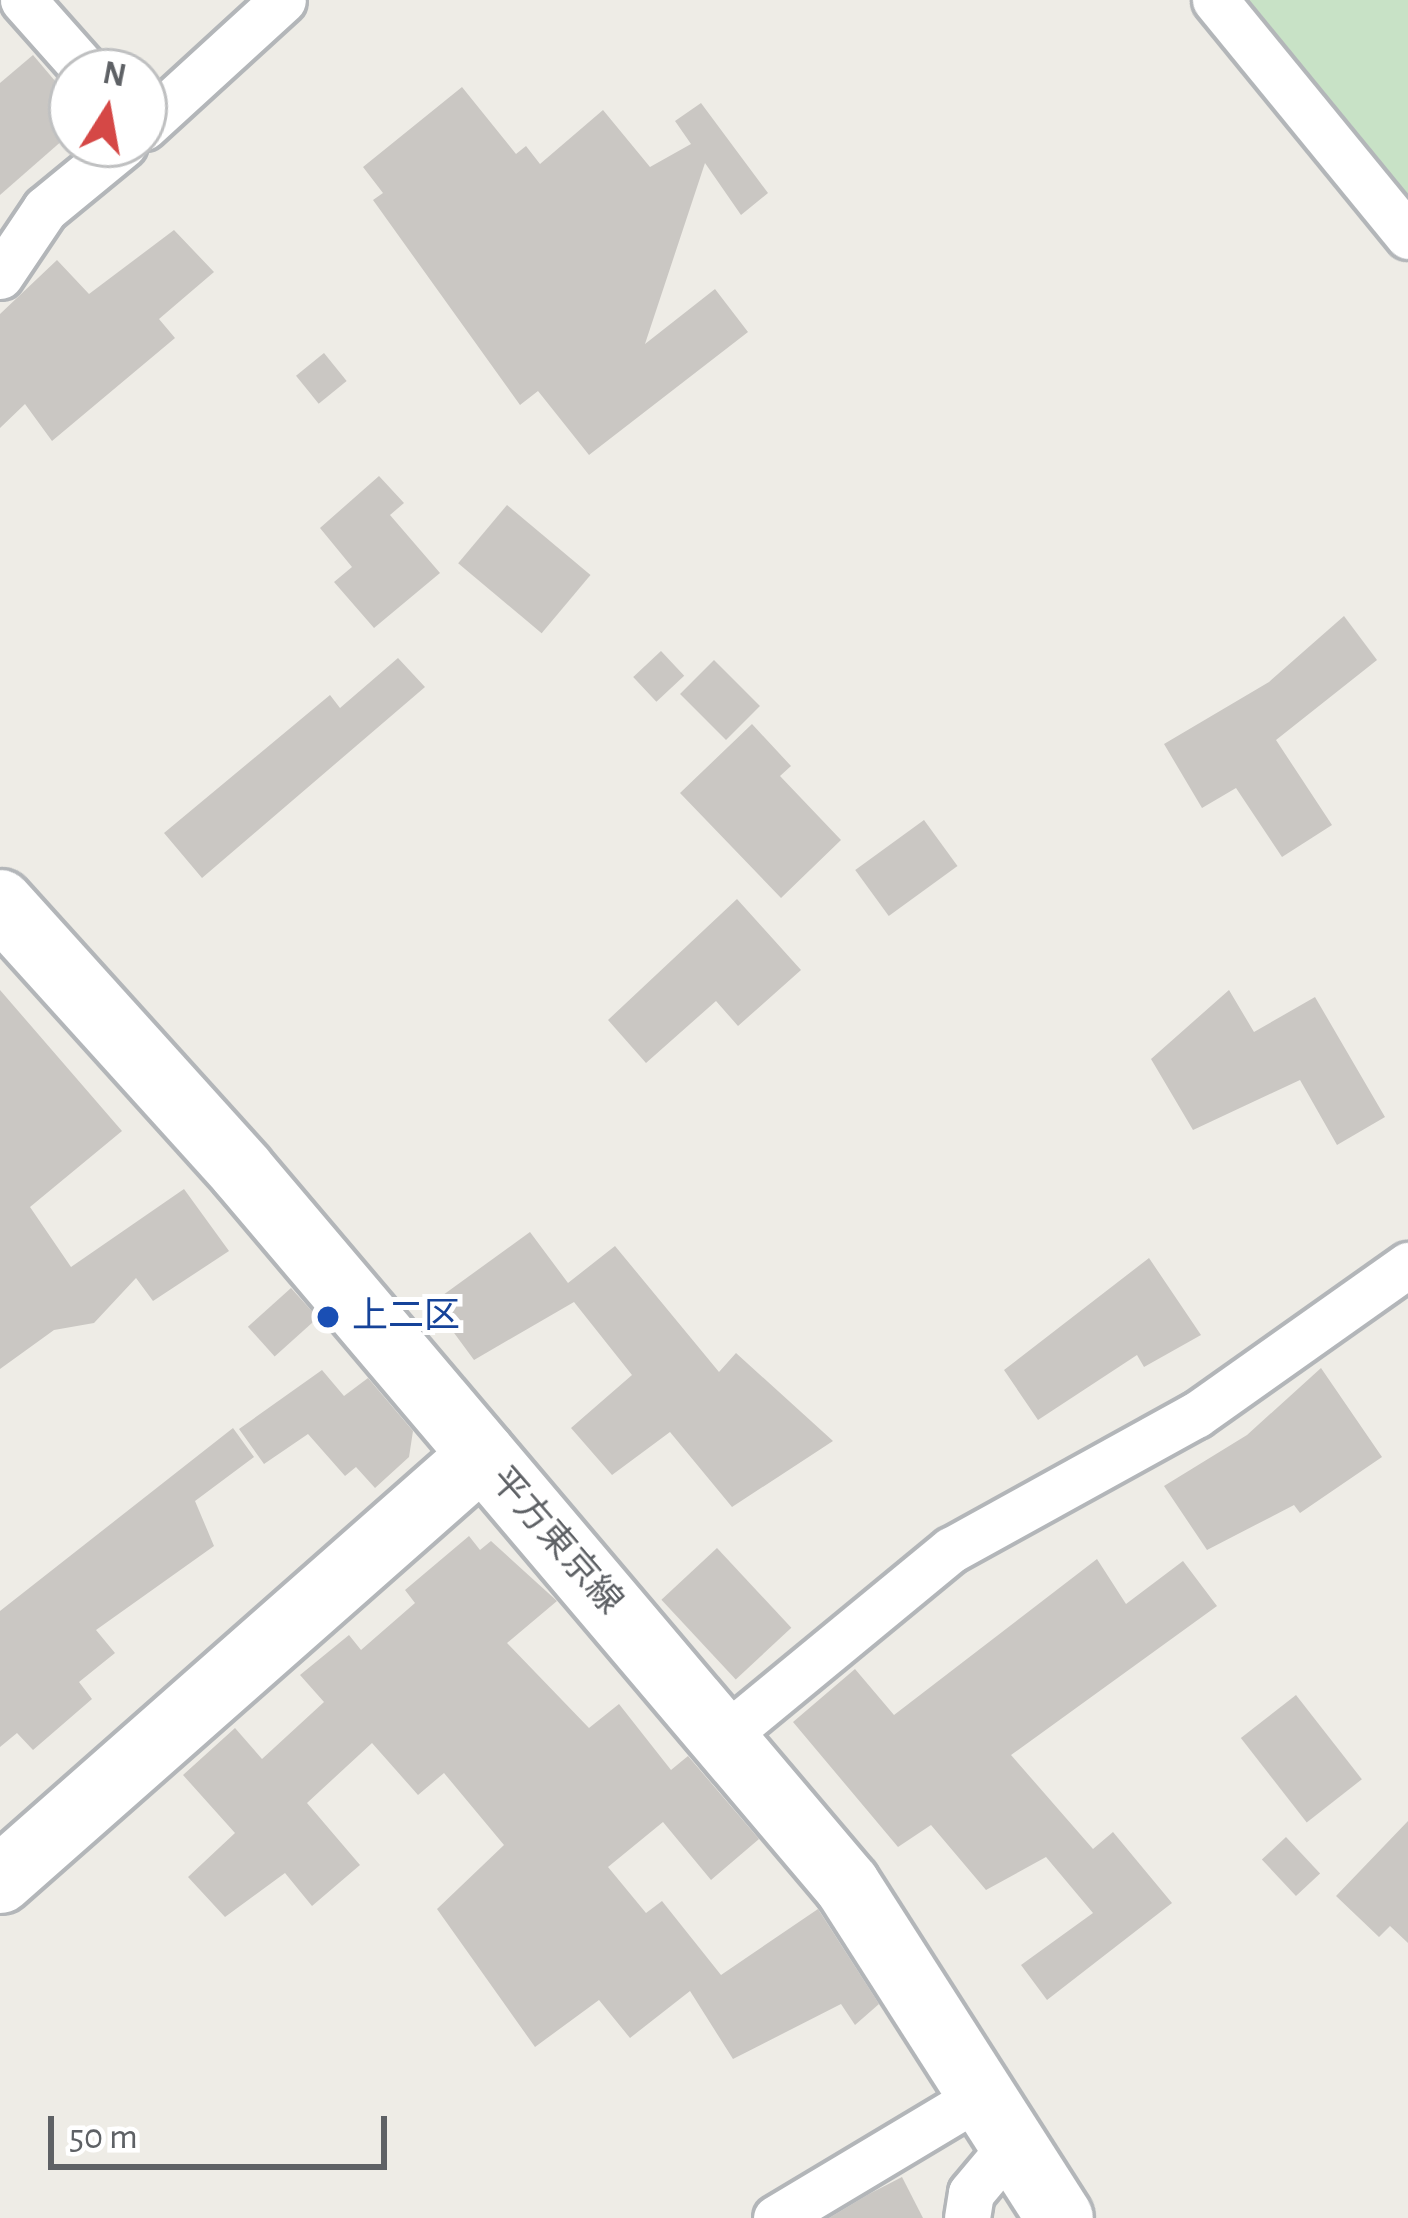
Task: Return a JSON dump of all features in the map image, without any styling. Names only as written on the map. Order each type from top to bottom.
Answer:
[{"type":"main road","name":"平方東京線","points":[[0,903],[725,1736],[847,1885],[1060,2218]]},
{"type":"main road","points":[[0,1880],[482,1455]]},
{"type":"street","points":[[23,0],[66,48]]},
{"type":"street","points":[[168,106],[284,0]]},
{"type":"street","points":[[1215,0],[1408,236]]},
{"type":"street","points":[[0,276],[45,209],[95,168]]},
{"type":"street","points":[[725,1736],[951,1550],[1196,1415],[1408,1265]]},
{"type":"street","points":[[776,2218],[996,2120]]},
{"type":"street","points":[[967,2218],[970,2193],[996,2120]]},
{"type":"green space","points":[[1243,0],[1408,0],[1408,205]]},
{"type":"building","points":[[33,55],[48,73],[48,153],[0,195],[0,83]]},
{"type":"building","points":[[462,87],[516,154],[526,146],[540,164],[603,110],[650,167],[691,144],[675,121],[701,103],[768,193],[741,215],[705,163],[645,344],[715,289],[748,332],[589,455],[538,391],[520,405],[373,200],[383,193],[363,167]]},
{"type":"building","points":[[174,230],[214,272],[159,319],[175,338],[52,441],[25,404],[0,428],[0,314],[57,260],[89,294]]},
{"type":"building","points":[[324,353],[347,381],[319,404],[296,376]]},
{"type":"building","points":[[379,476],[404,503],[390,515],[440,573],[374,628],[334,582],[352,567],[320,528]]},
{"type":"building","points":[[507,505],[590,575],[542,633],[458,563]]},
{"type":"building","points":[[1344,616],[1377,660],[1276,740],[1332,825],[1282,857],[1236,788],[1202,808],[1164,744],[1269,682]]},
{"type":"building","points":[[661,651],[684,676],[656,702],[633,677]]},
{"type":"building","points":[[398,658],[425,687],[202,878],[164,833],[330,695],[340,708]]},
{"type":"building","points":[[714,660],[760,706],[726,740],[680,694]]},
{"type":"building","points":[[752,724],[791,766],[780,776],[841,840],[781,898],[680,793]]},
{"type":"building","points":[[924,820],[958,866],[889,916],[855,870]]},
{"type":"building","points":[[737,899],[801,970],[738,1026],[716,1001],[646,1063],[608,1020]]},
{"type":"building","points":[[0,990],[122,1131],[30,1207],[71,1267],[184,1189],[229,1251],[153,1301],[136,1278],[94,1323],[54,1330],[0,1369]]},
{"type":"building","points":[[1229,990],[1254,1032],[1315,997],[1385,1117],[1337,1145],[1300,1080],[1193,1130],[1151,1059]]},
{"type":"building","points":[[530,1232],[568,1283],[615,1246],[719,1372],[736,1353],[833,1441],[732,1507],[670,1432],[612,1475],[571,1428],[632,1375],[574,1302],[474,1360],[432,1303]]},
{"type":"building","points":[[1149,1258],[1201,1335],[1144,1367],[1137,1355],[1038,1420],[1004,1370]]},
{"type":"building","points":[[291,1288],[318,1318],[275,1357],[248,1327]]},
{"type":"building","points":[[1321,1368],[1382,1457],[1300,1513],[1294,1505],[1207,1550],[1164,1486],[1247,1435]]},
{"type":"building","points":[[322,1370],[344,1396],[368,1378],[413,1431],[409,1457],[375,1488],[356,1467],[345,1476],[308,1434],[264,1464],[239,1429]]},
{"type":"building","points":[[233,1428],[254,1457],[195,1501],[214,1546],[96,1630],[115,1653],[79,1682],[92,1699],[33,1750],[17,1733],[0,1747],[0,1611]]},
{"type":"building","points":[[469,1536],[480,1550],[491,1541],[557,1601],[507,1643],[589,1728],[619,1704],[671,1770],[688,1756],[759,1839],[711,1880],[663,1822],[608,1867],[646,1913],[662,1901],[721,1975],[818,1909],[879,2004],[855,2025],[841,2004],[733,2059],[690,1991],[630,2038],[599,2000],[535,2047],[437,1909],[504,1845],[444,1773],[418,1795],[372,1743],[307,1803],[360,1865],[312,1906],[285,1873],[225,1917],[188,1877],[235,1833],[183,1775],[235,1728],[262,1759],[324,1702],[300,1675],[349,1635],[361,1650],[415,1603],[405,1590]]},
{"type":"building","points":[[717,1548],[791,1628],[736,1680],[661,1600]]},
{"type":"building","points":[[1097,1559],[1126,1604],[1183,1561],[1217,1606],[1011,1755],[1093,1849],[1113,1832],[1172,1903],[1047,2000],[1021,1965],[1093,1913],[1046,1857],[986,1890],[931,1825],[898,1847],[793,1722],[855,1669],[894,1715]]},
{"type":"building","points":[[1296,1695],[1362,1779],[1307,1822],[1241,1738]]},
{"type":"building","points":[[1408,1821],[1408,1943],[1390,1926],[1379,1937],[1336,1896]]},
{"type":"building","points":[[1286,1837],[1320,1874],[1296,1896],[1262,1860]]},
{"type":"building","points":[[902,2177],[923,2218],[829,2218],[869,2194]]},
{"type":"place","name":"上二区","points":[[328,1317]]}]
